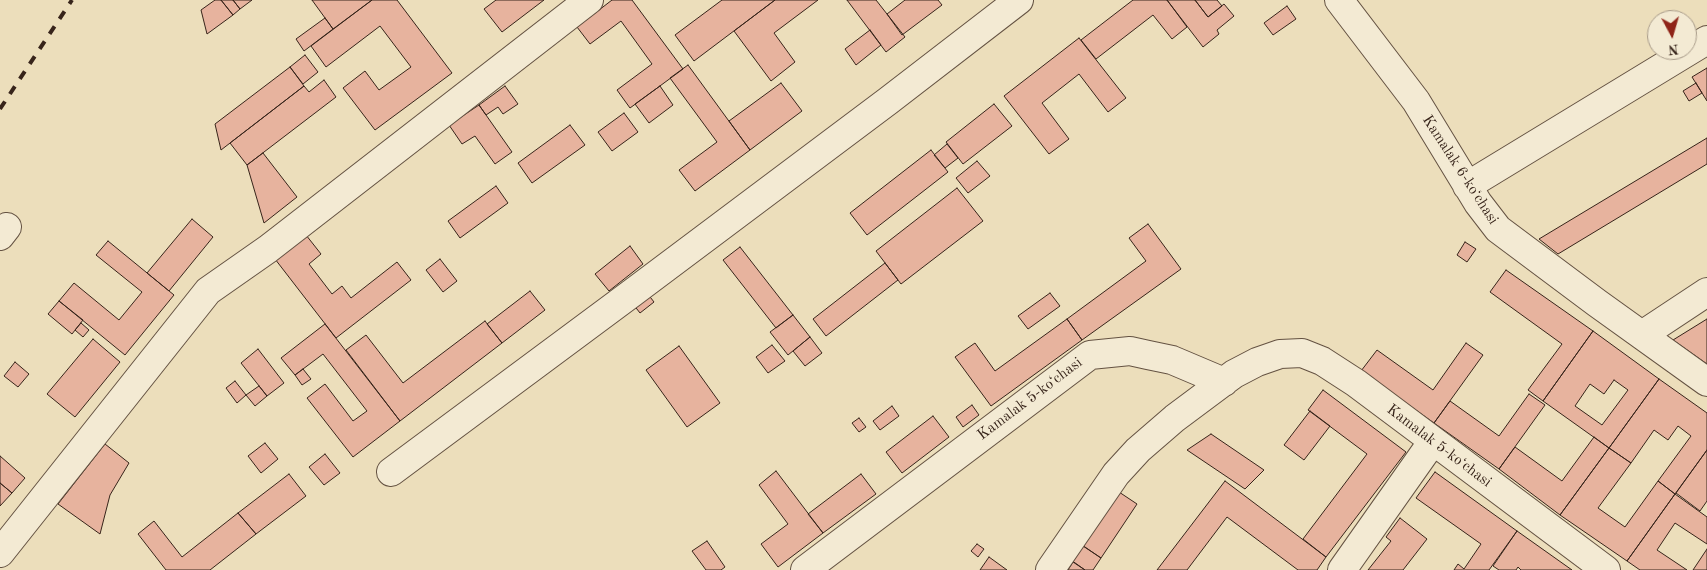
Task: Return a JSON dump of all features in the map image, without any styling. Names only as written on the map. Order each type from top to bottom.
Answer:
[{"type":"street","points":[[0,553],[208,290],[268,249],[589,0]]},
{"type":"street","points":[[391,472],[656,276],[1019,0]]},
{"type":"street","name":"Kamalak 6-koʻchasi","points":[[1339,0],[1416,101],[1467,186],[1498,229],[1707,382]]},
{"type":"street","points":[[1467,186],[1707,40]]},
{"type":"street","points":[[1642,335],[1707,292]]},
{"type":"street","name":"Kamalak 5-koʻchasi","points":[[805,570],[1090,355],[1130,351],[1172,360],[1224,382],[1234,374],[1257,362],[1280,354],[1302,353],[1322,361],[1356,383],[1606,570]]},
{"type":"street","points":[[1050,570],[1116,474],[1175,418],[1224,382]]},
{"type":"street","points":[[1342,570],[1433,441]]},
{"type":"building","points":[[215,0],[221,0],[233,15],[207,34],[201,10]]},
{"type":"building","points":[[221,0],[233,0],[240,9],[233,15]]},
{"type":"building","points":[[233,0],[252,0],[240,9]]},
{"type":"building","points":[[312,0],[372,0],[333,29]]},
{"type":"building","points":[[372,0],[397,0],[452,73],[375,130],[343,88],[365,71],[379,90],[411,67],[380,26],[326,67],[311,46]]},
{"type":"building","points":[[496,0],[544,0],[502,32],[484,9]]},
{"type":"building","points":[[612,0],[632,0],[683,69],[630,108],[617,90],[652,64],[621,21],[590,44],[577,27]]},
{"type":"building","points":[[722,0],[775,0],[694,61],[675,35]]},
{"type":"building","points":[[775,0],[818,0],[774,33],[795,62],[771,81],[734,31]]},
{"type":"building","points":[[847,0],[876,0],[905,37],[886,52]]},
{"type":"building","points":[[905,0],[938,0],[942,5],[902,35],[887,14]]},
{"type":"building","points":[[1133,0],[1167,0],[1187,27],[1172,39],[1153,15],[1096,59],[1081,40]]},
{"type":"building","points":[[1167,0],[1195,0],[1208,17],[1224,4],[1234,16],[1217,30],[1219,34],[1203,47]]},
{"type":"building","points":[[1195,0],[1217,0],[1222,6],[1208,17]]},
{"type":"building","points":[[1287,6],[1296,19],[1273,35],[1264,23]]},
{"type":"building","points":[[325,18],[333,29],[304,51],[296,39]]},
{"type":"building","points":[[870,30],[881,45],[856,65],[845,49]]},
{"type":"building","points":[[1079,38],[1126,98],[1108,112],[1079,74],[1042,103],[1069,139],[1049,154],[1004,96]]},
{"type":"building","points":[[305,55],[318,72],[303,84],[290,67]]},
{"type":"building","points":[[688,65],[750,150],[695,191],[679,170],[717,142],[670,78]]},
{"type":"building","points":[[290,67],[304,86],[221,150],[215,124]]},
{"type":"building","points":[[1707,68],[1707,101],[1692,77]]},
{"type":"building","points":[[324,80],[336,97],[247,165],[230,143],[304,86],[309,92]]},
{"type":"building","points":[[781,83],[802,111],[750,150],[729,121]]},
{"type":"building","points":[[1696,83],[1702,93],[1689,101],[1683,91]]},
{"type":"building","points":[[505,86],[518,104],[503,114],[498,107],[486,115],[479,105]]},
{"type":"building","points":[[660,86],[673,105],[649,123],[635,104]]},
{"type":"building","points":[[994,104],[1012,126],[963,164],[946,142]]},
{"type":"building","points":[[479,105],[512,152],[495,164],[475,136],[462,144],[449,125]]},
{"type":"building","points":[[624,113],[638,132],[612,151],[598,132]]},
{"type":"building","points":[[570,125],[585,145],[532,183],[518,163]]},
{"type":"building","points":[[1707,138],[1707,164],[1558,254],[1539,239]]},
{"type":"building","points":[[947,144],[958,158],[945,168],[934,155]]},
{"type":"building","points":[[931,150],[948,172],[867,235],[850,213]]},
{"type":"building","points":[[263,153],[297,197],[264,223],[247,165]]},
{"type":"building","points":[[977,161],[990,176],[968,193],[956,178]]},
{"type":"building","points":[[496,186],[508,203],[460,238],[448,221]]},
{"type":"building","points":[[957,188],[983,221],[901,284],[876,251]]},
{"type":"building","points":[[192,219],[213,237],[169,291],[147,273]]},
{"type":"building","points":[[1148,224],[1181,269],[1082,340],[1067,319],[1146,261],[1129,238]]},
{"type":"building","points":[[306,235],[321,254],[309,264],[332,294],[342,286],[351,298],[397,262],[411,280],[336,338],[275,259]]},
{"type":"building","points":[[108,241],[174,295],[125,355],[59,301],[74,283],[119,320],[142,292],[96,255]]},
{"type":"building","points":[[1465,242],[1476,249],[1467,262],[1457,255]]},
{"type":"building","points":[[630,246],[643,264],[609,291],[595,274]]},
{"type":"building","points":[[740,247],[793,315],[776,328],[723,260]]},
{"type":"building","points":[[440,259],[457,281],[443,292],[426,270]]},
{"type":"building","points":[[885,263],[898,280],[826,336],[813,319]]},
{"type":"building","points":[[1506,270],[1593,331],[1543,401],[1528,390],[1562,344],[1490,292]]},
{"type":"building","points":[[530,291],[545,310],[502,343],[487,324]]},
{"type":"building","points":[[647,293],[654,302],[640,313],[633,304]]},
{"type":"building","points":[[1050,293],[1060,306],[1028,329],[1018,316]]},
{"type":"building","points":[[59,301],[83,320],[72,334],[48,314]]},
{"type":"building","points":[[793,315],[810,337],[788,355],[770,332]]},
{"type":"building","points":[[1067,319],[1082,340],[991,406],[955,357],[975,343],[995,371]]},
{"type":"building","points":[[1707,319],[1707,364],[1673,340]]},
{"type":"building","points":[[485,321],[502,343],[400,421],[346,350],[366,335],[403,383]]},
{"type":"building","points":[[81,323],[89,330],[83,337],[75,330]]},
{"type":"building","points":[[325,324],[400,421],[353,457],[307,398],[325,384],[353,421],[367,411],[323,354],[295,375],[281,358]]},
{"type":"building","points":[[1593,331],[1659,379],[1609,448],[1543,401]],"holes":[[[1614,380],[1628,390],[1602,425],[1575,406],[1590,384],[1604,394]]]},
{"type":"building","points":[[810,337],[822,353],[805,366],[793,351]]},
{"type":"building","points":[[93,339],[120,362],[75,417],[47,394]]},
{"type":"building","points":[[1466,343],[1483,355],[1434,423],[1361,371],[1377,350],[1433,390]]},
{"type":"building","points":[[772,345],[785,361],[768,373],[756,357]]},
{"type":"building","points":[[679,346],[720,403],[687,427],[646,370]]},
{"type":"building","points":[[258,349],[284,383],[267,396],[241,363]]},
{"type":"building","points":[[15,362],[29,374],[18,387],[4,376]]},
{"type":"building","points":[[303,369],[311,379],[302,385],[295,375]]},
{"type":"building","points":[[1659,379],[1707,413],[1707,450],[1675,494],[1658,481],[1691,436],[1678,426],[1668,440],[1654,430],[1631,463],[1609,448]]},
{"type":"building","points":[[235,381],[246,395],[237,403],[226,388]]},
{"type":"building","points":[[259,386],[267,396],[255,406],[246,395]]},
{"type":"building","points":[[1323,390],[1406,452],[1326,557],[1303,539],[1367,454],[1308,410]]},
{"type":"building","points":[[1529,394],[1545,405],[1499,469],[1434,423],[1450,401],[1499,436]]},
{"type":"building","points":[[972,405],[979,415],[963,427],[956,417]]},
{"type":"building","points":[[892,406],[899,416],[880,430],[873,421]]},
{"type":"building","points":[[1310,411],[1330,426],[1304,460],[1284,445]]},
{"type":"building","points":[[933,416],[949,437],[902,473],[886,452]]},
{"type":"building","points":[[859,418],[866,427],[859,432],[852,423]]},
{"type":"building","points":[[1211,434],[1264,470],[1245,489],[1187,450]]},
{"type":"building","points":[[1594,437],[1609,448],[1560,515],[1499,469],[1515,447],[1562,481]]},
{"type":"building","points":[[265,443],[278,459],[261,473],[248,456]]},
{"type":"building","points":[[105,444],[129,463],[110,495],[100,534],[58,504]]},
{"type":"building","points":[[1609,448],[1631,463],[1598,508],[1625,527],[1658,481],[1675,494],[1627,561],[1560,515]]},
{"type":"building","points":[[1707,450],[1707,501],[1700,511],[1676,493]]},
{"type":"building","points":[[325,454],[340,473],[324,485],[309,467]]},
{"type":"building","points":[[0,456],[25,478],[12,493],[0,483]]},
{"type":"building","points":[[776,471],[823,533],[778,567],[761,544],[788,524],[759,485]]},
{"type":"building","points":[[1435,472],[1517,531],[1489,570],[1454,570],[1458,564],[1464,569],[1481,544],[1416,498]]},
{"type":"building","points":[[289,474],[306,496],[256,534],[238,513]]},
{"type":"building","points":[[861,474],[876,494],[823,533],[808,514]]},
{"type":"building","points":[[1225,481],[1326,557],[1317,570],[1298,570],[1227,517],[1187,570],[1157,570]]},
{"type":"building","points":[[0,483],[12,493],[0,506]]},
{"type":"building","points":[[1116,490],[1137,504],[1101,558],[1080,544]]},
{"type":"building","points":[[1675,494],[1707,517],[1707,544],[1675,523],[1657,550],[1687,570],[1640,570],[1627,561]]},
{"type":"building","points":[[238,513],[256,534],[210,570],[166,570],[138,534],[154,521],[182,557]]},
{"type":"building","points":[[1400,518],[1427,539],[1403,570],[1368,570],[1391,541],[1386,537]]},
{"type":"building","points":[[1517,531],[1572,570],[1521,570],[1518,567],[1516,570],[1499,570],[1493,566]]},
{"type":"building","points":[[707,541],[725,567],[721,570],[706,570],[692,551]]},
{"type":"building","points":[[977,544],[984,549],[978,557],[971,551]]},
{"type":"building","points":[[1082,545],[1101,558],[1093,570],[1085,570],[1071,560]]},
{"type":"building","points":[[1707,549],[1707,570],[1693,570]]},
{"type":"building","points":[[989,557],[1007,570],[980,570]]},
{"type":"building","points":[[1073,562],[1085,570],[1068,570]]},
{"type":"railway","points":[[0,109],[72,0]]}]
